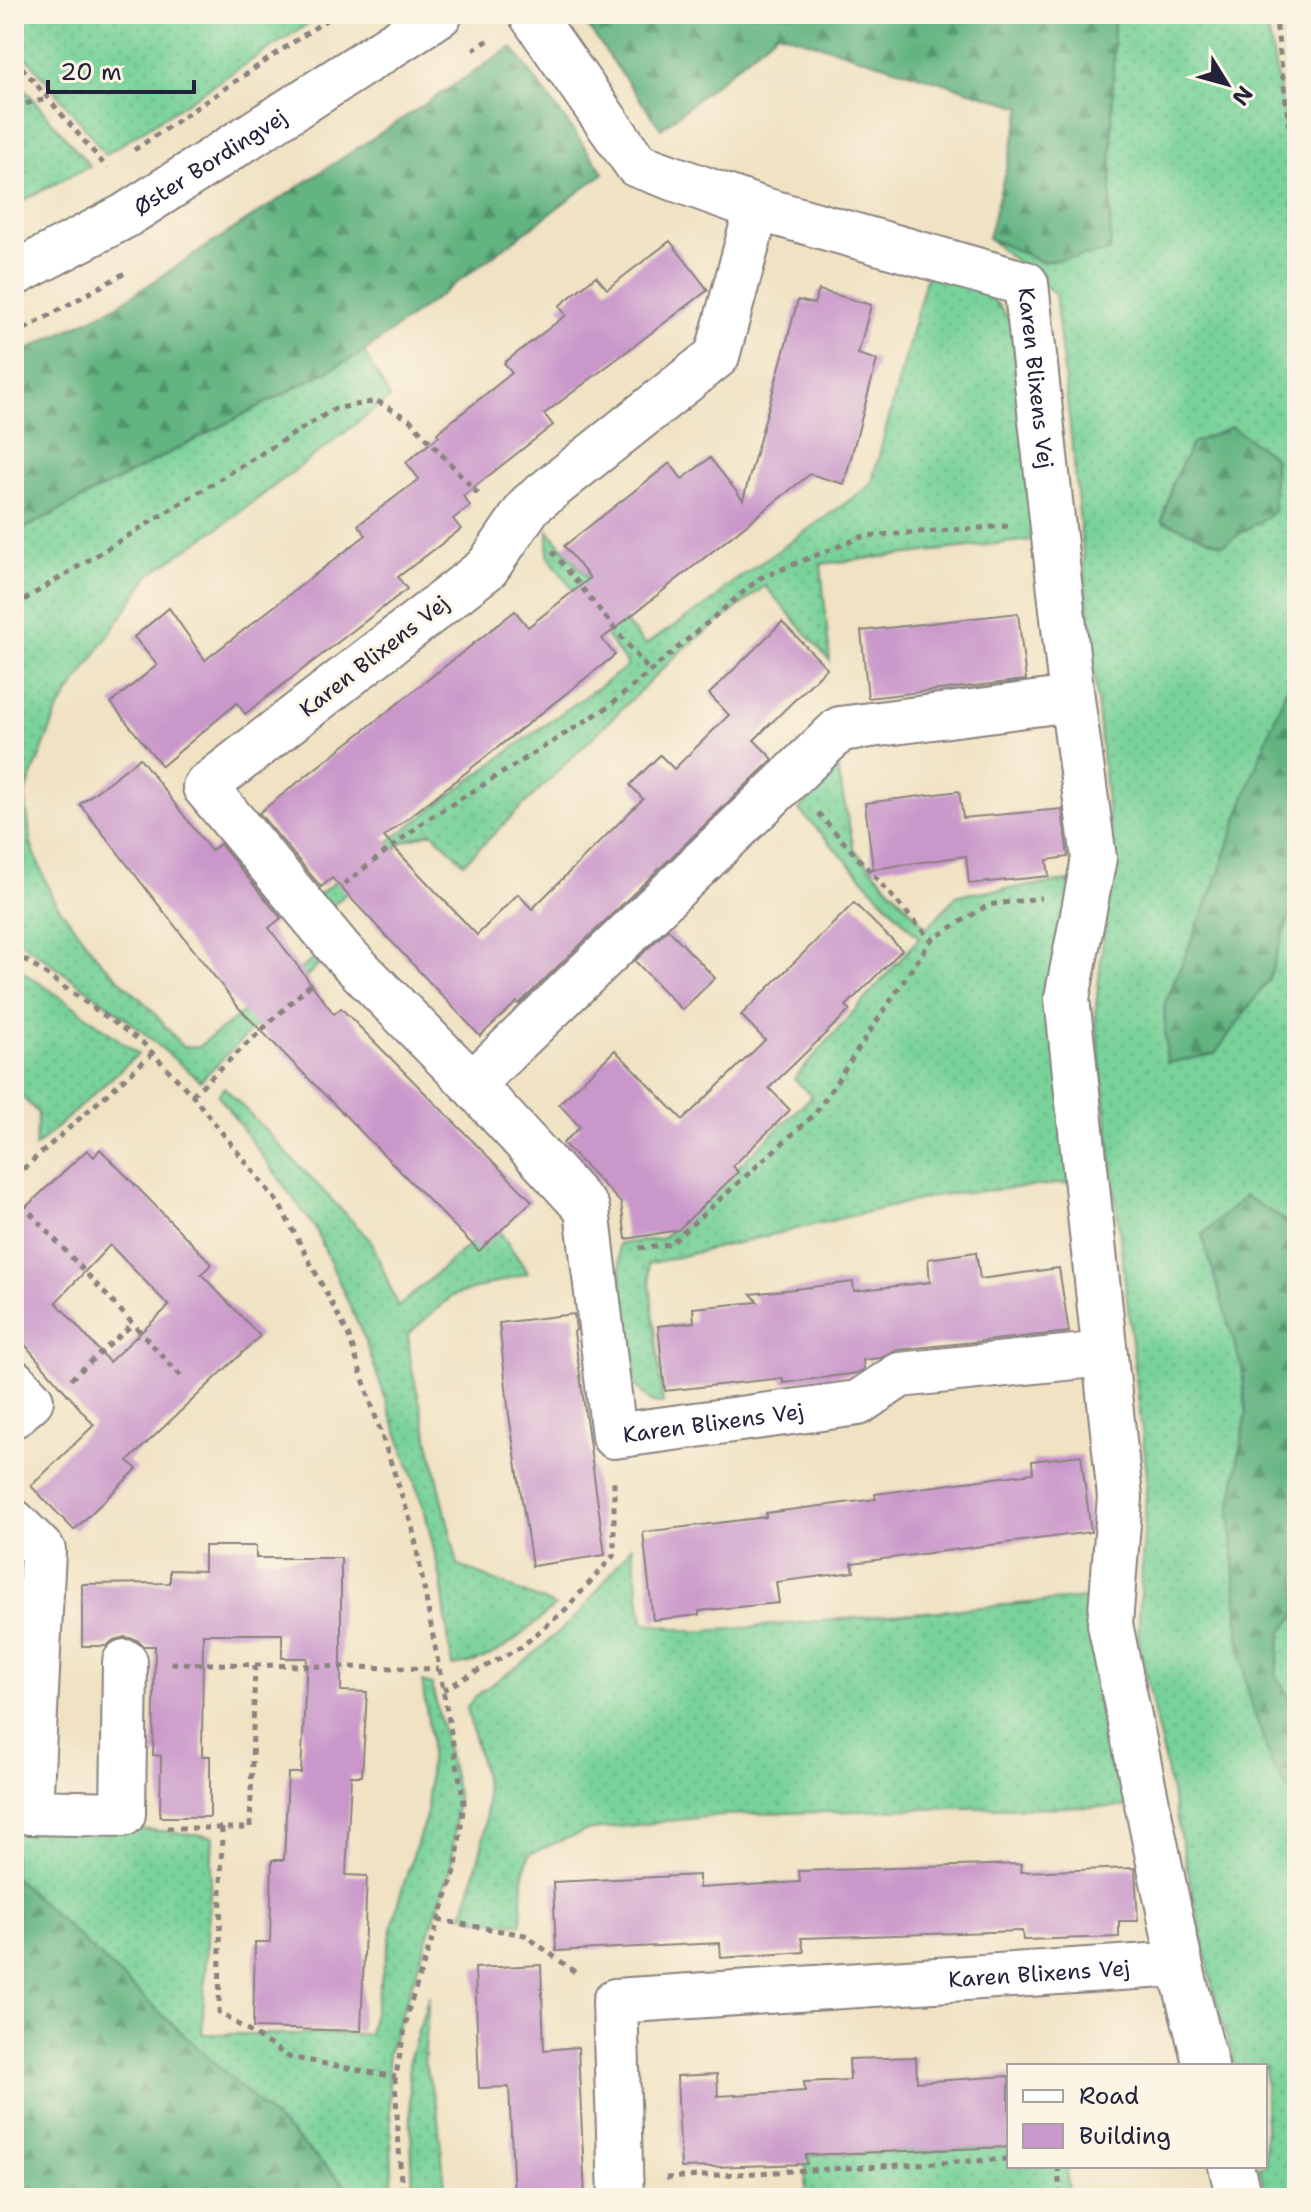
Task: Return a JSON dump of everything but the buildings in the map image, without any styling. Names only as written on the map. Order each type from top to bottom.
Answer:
[{"type":"street","name":"Øster Bordingvej","points":[[14,274],[125,216],[440,14]]},
{"type":"street","name":"Karen Blixens Vej","points":[[531,14],[637,165],[757,208],[1026,284],[1072,699],[1094,858],[1067,998],[1120,1497],[1110,1624],[1180,1964],[1205,2064]]},
{"type":"street","name":"Karen Blixens Vej","points":[[757,208],[717,356],[530,505],[487,568],[205,787],[343,953],[472,1084],[587,1209],[614,1436],[858,1403],[900,1375],[1104,1354]]},
{"type":"street","points":[[472,1084],[840,729],[1072,699]]},
{"type":"street","points":[[14,1522],[43,1551],[30,1812],[123,1814],[125,1662]]},
{"type":"street","name":"Karen Blixens Vej","points":[[615,2001],[1180,1964]]},
{"type":"street","points":[[615,2001],[621,2189]]},
{"type":"street","points":[[1232,2168],[1239,2198]]},
{"type":"path","points":[[132,151],[335,14]]},
{"type":"path","points":[[1275,14],[1297,189]]},
{"type":"path","points":[[14,58],[107,168]]},
{"type":"path","points":[[14,106],[48,99]]},
{"type":"path","points":[[94,175],[120,159]]},
{"type":"path","points":[[14,606],[334,409],[377,401],[410,420],[516,523],[650,672]]},
{"type":"path","points":[[308,911],[425,821],[608,707],[760,578],[864,536],[1053,523]]},
{"type":"path","points":[[788,779],[931,940]]},
{"type":"path","points":[[593,1255],[670,1244],[815,1114],[931,940],[988,905],[1087,892]]},
{"type":"path","points":[[14,952],[142,1042],[192,1095],[279,1204],[348,1334],[413,1529],[464,1802],[456,1868],[409,2008],[396,2077],[402,2198]]},
{"type":"path","points":[[192,1095],[343,953]]},
{"type":"path","points":[[14,1177],[152,1054]]},
{"type":"path","points":[[14,1195],[182,1377]]},
{"type":"path","points":[[20,1399],[51,1396],[133,1324]]},
{"type":"path","points":[[443,1690],[521,1647],[566,1609],[614,1555],[614,1436]]},
{"type":"path","points":[[125,1662],[439,1669]]},
{"type":"path","points":[[123,1814],[156,1828],[250,1828],[255,1665]]},
{"type":"path","points":[[222,1828],[219,2012],[289,2057],[396,2077]]},
{"type":"path","points":[[438,1920],[525,1935],[615,2001]]},
{"type":"path","points":[[621,2189],[1007,2159]]},
{"type":"path","points":[[1058,2168],[1060,2198]]},
{"type":"green space","points":[[14,14],[323,14],[105,155],[14,42]]},
{"type":"green space","points":[[579,14],[1114,14],[1110,252],[1042,262],[988,238],[1022,107],[778,32],[661,129]]},
{"type":"green space","points":[[1114,14],[1265,14],[1282,103],[1297,233],[1297,2198],[1266,2198],[1259,2168],[1267,2168],[1267,2064],[1234,2064],[1212,1985],[1138,1637],[1147,1475],[1095,1016],[1112,856],[1074,462],[1055,294],[988,238],[1042,262],[1110,252]]},
{"type":"green space","points":[[512,47],[604,173],[364,352],[14,534],[14,356],[113,308]]},
{"type":"green space","points":[[14,77],[90,166],[14,205]]},
{"type":"green space","points":[[927,275],[985,290],[1011,321],[1039,539],[821,564],[830,661],[765,586],[679,653],[464,863],[432,832],[403,842],[330,908],[316,896],[628,666],[548,556],[548,530],[645,645],[717,598],[725,588],[871,485]]},
{"type":"green space","points":[[364,352],[390,398],[220,527],[150,574],[58,710],[25,794],[31,844],[53,899],[102,963],[149,1007],[183,1047],[199,1046],[316,957],[321,962],[200,1081],[125,1017],[14,937],[14,534]]},
{"type":"green space","points":[[1232,427],[1274,457],[1274,512],[1223,545],[1162,521],[1173,482],[1192,443]]},
{"type":"green space","points":[[1297,662],[1297,892],[1269,979],[1215,1054],[1167,1063],[1164,1006],[1215,884],[1254,771]]},
{"type":"green space","points":[[837,767],[854,849],[927,928],[957,895],[1069,881],[1070,1183],[940,1195],[648,1264],[663,1403],[652,1403],[633,1383],[618,1244],[663,1238],[812,1096],[794,1079],[919,938],[799,810]]},
{"type":"green space","points":[[14,966],[138,1054],[35,1147],[38,1113],[14,1089]]},
{"type":"green space","points":[[224,1087],[372,1242],[398,1307],[494,1223],[528,1273],[452,1296],[408,1334],[411,1365],[458,1565],[555,1606],[495,1653],[467,1664],[452,1666],[441,1580],[425,1512],[365,1340],[315,1228],[218,1095]]},
{"type":"green space","points":[[1245,1196],[1284,1220],[1297,1236],[1297,1614],[1282,1631],[1276,1675],[1297,1710],[1297,1803],[1274,1770],[1248,1695],[1240,1642],[1230,1512],[1246,1413],[1242,1368],[1202,1235]]},
{"type":"green space","points":[[632,1546],[643,1622],[695,1632],[1086,1598],[1115,1712],[1128,1807],[955,1808],[722,1815],[585,1831],[529,1854],[523,1878],[521,1924],[480,1920],[463,1914],[481,1851],[486,1819],[484,1776],[467,1706],[579,1614]]},
{"type":"green space","points":[[422,1682],[432,1685],[457,1793],[452,1866],[388,2054],[393,2198],[358,2198],[14,1877],[14,1817],[213,1836],[202,2034],[369,2034],[398,1902],[427,1812],[431,1741]]},
{"type":"green space","points":[[14,1877],[358,2196],[358,2198],[14,2198]]},
{"type":"green space","points":[[429,1996],[424,2062],[437,2108],[446,2198],[413,2198],[409,2061]]},
{"type":"green space","points":[[1007,2147],[1007,2168],[1067,2168],[1069,2198],[805,2198],[806,2155]]}]
